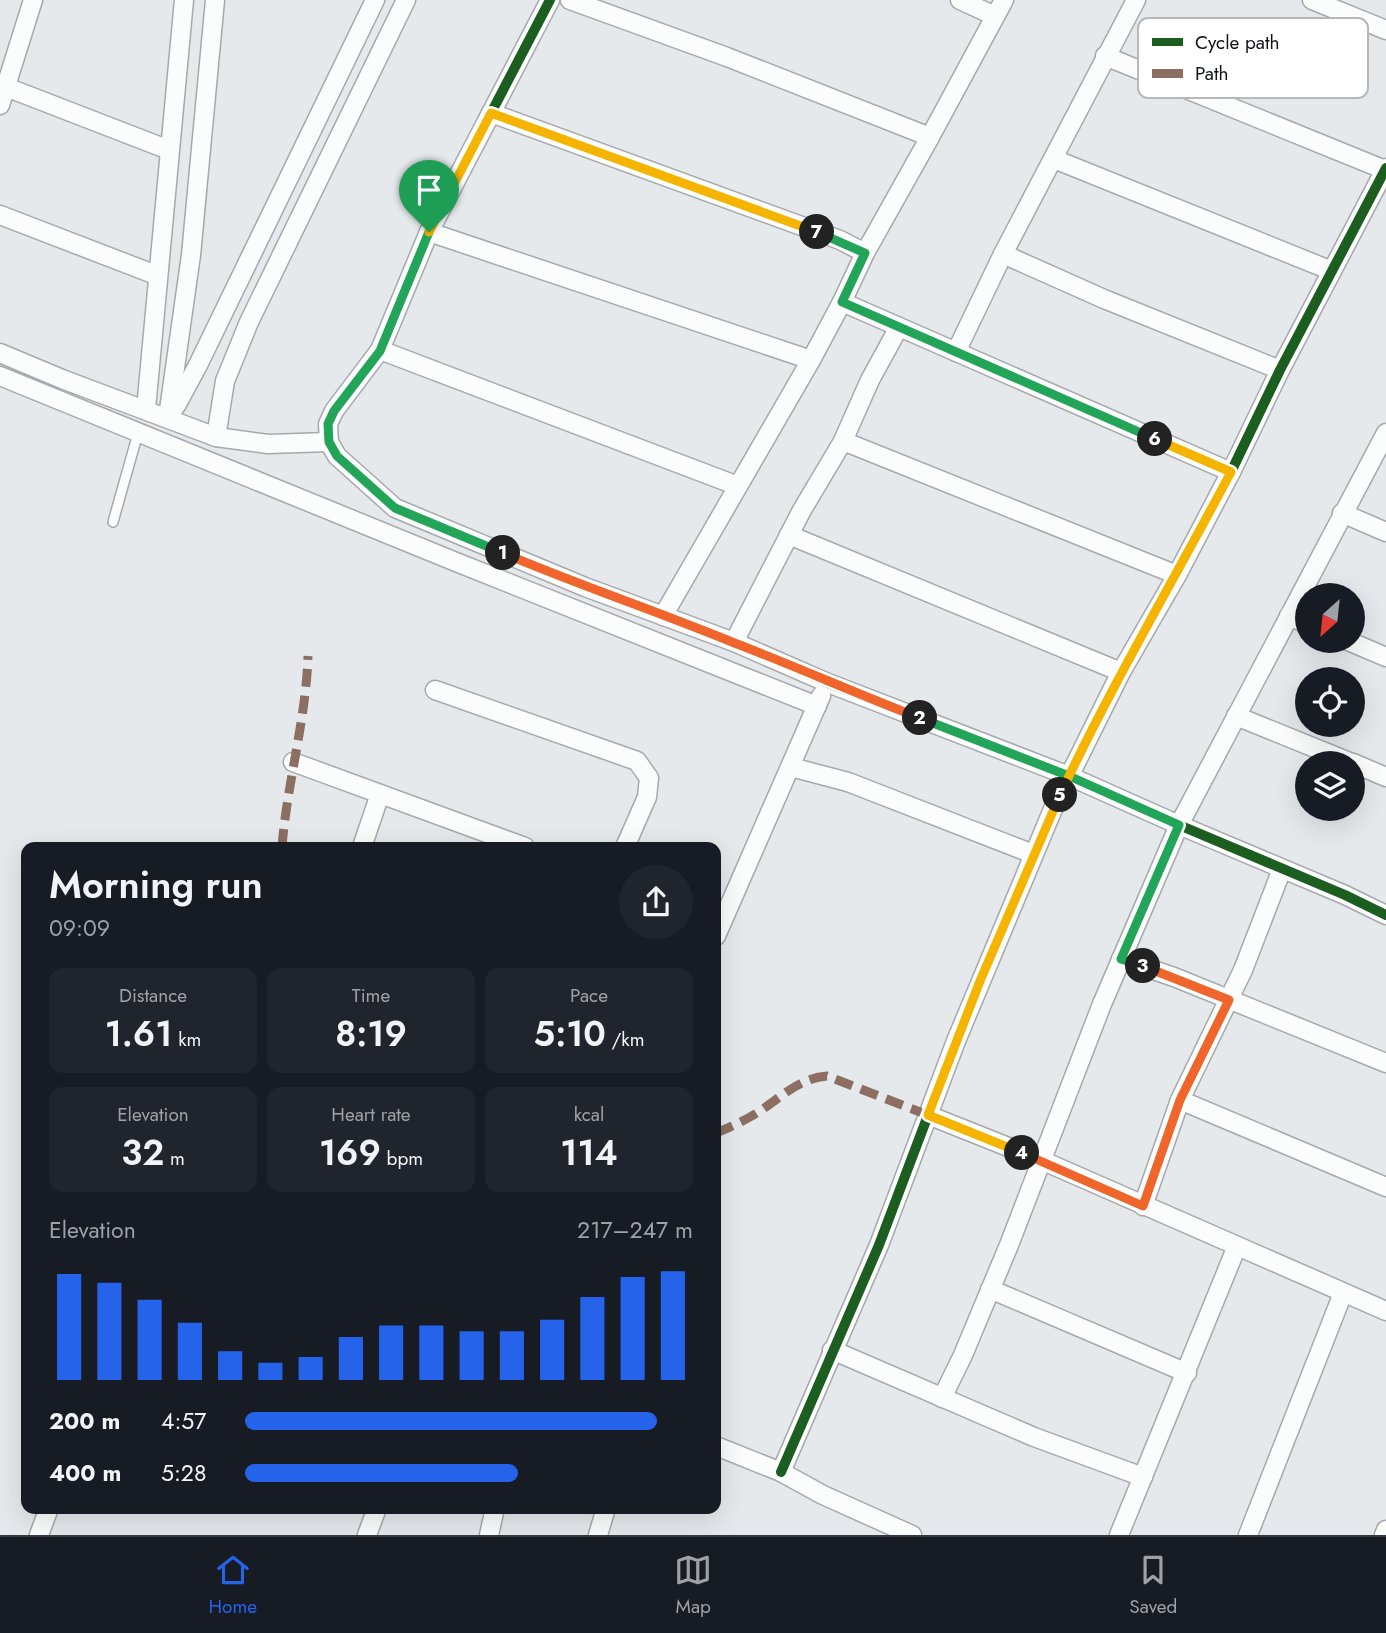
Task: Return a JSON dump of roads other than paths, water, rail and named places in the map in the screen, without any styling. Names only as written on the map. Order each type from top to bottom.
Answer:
[{"type":"street","points":[[0,105],[33,0]]},
{"type":"street","points":[[146,409],[156,275],[184,0]]},
{"type":"street","points":[[168,417],[191,255],[215,0]]},
{"type":"street","points":[[168,417],[198,365],[375,0]]},
{"type":"street","points":[[216,436],[225,381],[248,322],[406,0]]},
{"type":"street","points":[[550,0],[429,232],[380,351],[334,411],[328,424],[329,442],[337,456],[395,508],[585,587],[734,642],[828,683],[1069,776],[1386,915]]},
{"type":"street","points":[[570,0],[727,57],[930,137]]},
{"type":"street","points":[[960,0],[995,16]]},
{"type":"street","points":[[663,616],[811,360],[865,253],[1004,0]]},
{"type":"street","points":[[956,352],[1003,254],[1136,0]]},
{"type":"street","points":[[1312,0],[1356,18]]},
{"type":"street","points":[[1368,23],[1386,30]]},
{"type":"street","points":[[1105,56],[1138,69]]},
{"type":"street","points":[[6,87],[169,150]]},
{"type":"street","points":[[332,88],[357,100]]},
{"type":"street","points":[[781,1472],[878,1245],[1033,854],[1069,776],[1121,671],[1177,575],[1231,472],[1280,370],[1385,169],[1209,98]]},
{"type":"street","points":[[491,113],[839,240],[865,253]]},
{"type":"street","points":[[1054,159],[1332,271]]},
{"type":"street","points":[[0,215],[156,275]]},
{"type":"street","points":[[429,232],[811,360]]},
{"type":"street","points":[[1003,254],[1104,299],[1280,370]]},
{"type":"street","points":[[842,302],[1231,472]]},
{"type":"street","points":[[734,642],[789,535],[843,441],[870,380],[900,327]]},
{"type":"street","points":[[380,351],[738,486]]},
{"type":"street","points":[[0,353],[216,436],[268,444],[329,442]]},
{"type":"street","points":[[0,376],[817,706]]},
{"type":"street","points":[[942,1398],[990,1289],[1121,959],[1179,825],[1386,433]]},
{"type":"street","points":[[843,441],[1177,575]]},
{"type":"street","points":[[385,533],[395,508]]},
{"type":"street","points":[[1342,513],[1386,532]]},
{"type":"street","points":[[789,535],[1121,671]]},
{"type":"street","points":[[1289,616],[1295,619]]},
{"type":"street","points":[[1365,648],[1386,657]]},
{"type":"street","points":[[721,925],[828,683]]},
{"type":"street","points":[[435,690],[637,761],[649,778],[647,797],[627,842]]},
{"type":"street","points":[[1236,716],[1323,751]]},
{"type":"street","points":[[293,762],[511,842]]},
{"type":"street","points":[[791,767],[848,782],[1033,854]]},
{"type":"street","points":[[1365,768],[1386,778]]},
{"type":"street","points":[[364,842],[380,794]]},
{"type":"street","points":[[1143,1206],[1180,1100],[1244,970],[1282,869]]},
{"type":"street","points":[[1121,959],[1386,1063]]},
{"type":"street","points":[[1180,1100],[1386,1187]]},
{"type":"street","points":[[928,1115],[1041,1160],[1386,1311]]},
{"type":"street","points":[[1119,1535],[1237,1247]]},
{"type":"street","points":[[990,1289],[1187,1373]]},
{"type":"street","points":[[1248,1535],[1343,1293]]},
{"type":"street","points":[[832,1350],[1034,1437],[1143,1477]]},
{"type":"street","points":[[721,1448],[781,1472],[823,1495],[912,1535]]},
{"type":"street","points":[[40,1535],[47,1514]]},
{"type":"street","points":[[367,1535],[375,1514]]},
{"type":"street","points":[[489,1535],[494,1514]]},
{"type":"street","points":[[598,1535],[604,1514]]},
{"type":"lane","points":[[113,522],[138,433]]}]
